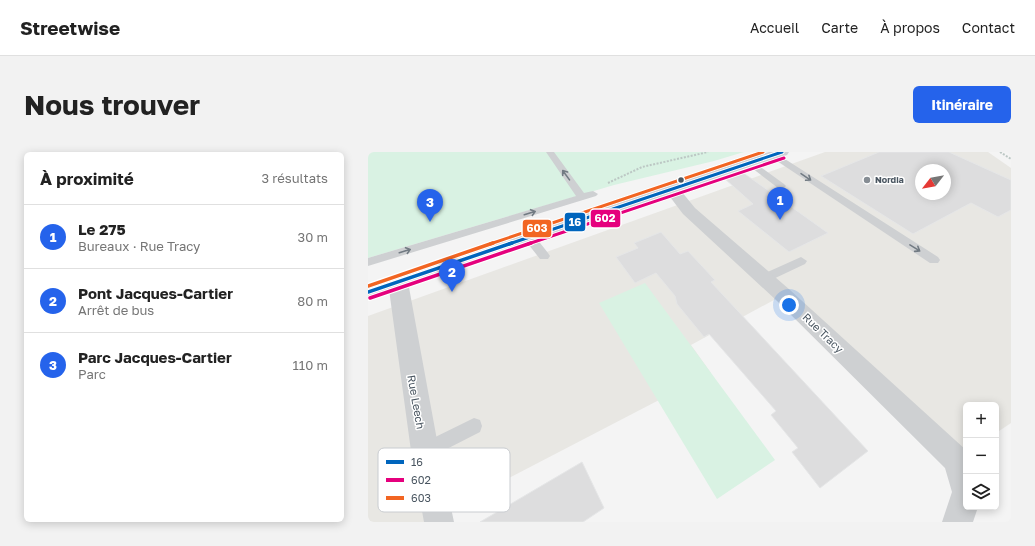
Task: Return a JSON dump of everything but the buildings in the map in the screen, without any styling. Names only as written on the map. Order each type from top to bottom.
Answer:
[{"type":"main road","points":[[368,292],[778,154]]},
{"type":"street","name":"Rue Tracy","points":[[672,189],[689,211],[765,278],[956,460],[963,481]]},
{"type":"street","name":"Rue Leech","points":[[398,282],[425,448]]},
{"type":"street","points":[[957,522],[963,507]]},
{"type":"street","name":"Rue Leech","points":[[436,512],[438,522]]},
{"type":"lane","points":[[550,152],[582,197]]},
{"type":"lane","points":[[778,154],[934,260]]},
{"type":"lane","points":[[751,164],[781,186]]},
{"type":"lane","points":[[368,262],[593,194]]},
{"type":"lane","points":[[529,237],[544,256]]},
{"type":"lane","points":[[765,278],[801,261]]},
{"type":"lane","points":[[431,448],[474,426]]},
{"type":"path","points":[[593,194],[616,178],[652,165],[706,152]]},
{"type":"path","points":[[1000,152],[1011,159]]},
{"type":"shaded area","points":[[825,152],[988,152],[1011,168],[1011,423],[999,431],[999,402],[963,402],[963,451],[783,295],[691,345],[711,373],[510,477],[510,448],[378,448],[378,512],[443,512],[424,522],[368,522],[368,316]]},
{"type":"green space","points":[[368,152],[744,152],[714,161],[614,185],[368,258]]},
{"type":"green space","points":[[645,283],[775,460],[717,499],[599,303]]},
{"type":"transit line","name":"603","points":[[368,286],[763,152]]},
{"type":"transit line","name":"16","points":[[368,292],[782,152]]},
{"type":"transit line","name":"602","points":[[370,298],[784,158]]},
{"type":"place","name":"Nordia","points":[[867,180]]},
{"type":"place","name":"Le 275","points":[[780,220]]},
{"type":"place","name":"Parc Jacques-Cartier","points":[[430,222]]},
{"type":"place","name":"Pont Jacques-Cartier","points":[[452,292]]}]
